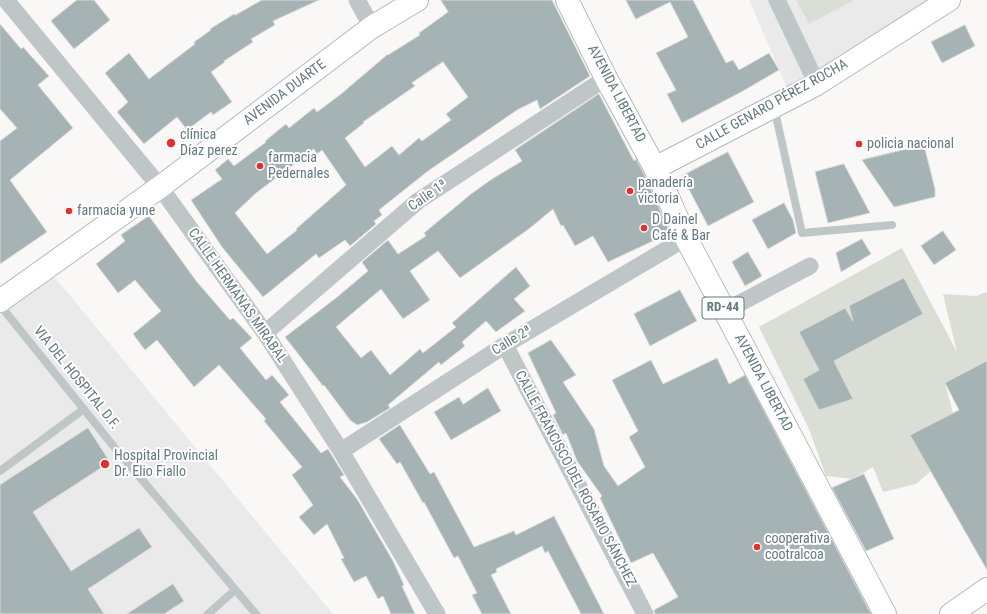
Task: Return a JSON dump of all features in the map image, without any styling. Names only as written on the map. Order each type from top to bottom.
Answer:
[{"type":"main road","name":"AVENIDA DUARTE","points":[[0,301],[160,186],[372,28],[417,0]]},
{"type":"main road","name":"AVENIDA LIBERTAD","points":[[567,0],[606,78],[655,168],[686,238],[885,614]]},
{"type":"main road","name":"CALLE GENARO PÉREZ ROCHA","points":[[655,168],[817,84],[949,0]]},
{"type":"main road","points":[[951,614],[987,589]]},
{"type":"street","name":"CALLE HERMANAS MIRABAL","points":[[6,0],[160,186],[265,333],[341,451],[437,614]]},
{"type":"street","points":[[357,0],[372,28]]},
{"type":"street","points":[[777,0],[817,84]]},
{"type":"street","name":"Calle 1ª","points":[[265,333],[418,201],[606,78]]},
{"type":"street","name":"Calle 2ª","points":[[341,451],[505,345],[686,238]]},
{"type":"street","points":[[725,312],[810,266]]},
{"type":"street","name":"CALLE FRANCISCO DEL ROSARIO SÁNCHEZ","points":[[505,345],[645,614]]},
{"type":"lane","points":[[774,107],[802,233],[892,225]]},
{"type":"lane","name":"VIA DEL HOSPITAL D.F.","points":[[0,305],[84,410],[256,614]]},
{"type":"lane","points":[[0,471],[84,410]]},
{"type":"lane","points":[[208,614],[235,590]]},
{"type":"shaded area","points":[[749,0],[952,0],[791,97]]},
{"type":"shaded area","points":[[796,0],[854,0],[809,24]]},
{"type":"shaded area","points":[[902,248],[957,352],[943,294],[976,296],[987,292],[987,361],[945,383],[953,413],[910,435],[931,471],[916,484],[883,492],[873,467],[852,479],[826,476],[809,429],[759,327]]},
{"type":"shaded area","name":"Hospital Provincial Dr. Elio Fiallo","points":[[53,275],[333,614],[0,614],[0,314]]},
{"type":"building","points":[[77,0],[94,0],[110,20],[74,49],[51,21]]},
{"type":"building","points":[[262,0],[319,0],[273,21],[275,25],[251,39],[253,42],[224,61],[225,62],[211,72],[232,102],[213,115],[211,112],[187,130],[177,117],[144,144],[117,112],[128,102],[105,73],[129,53],[149,79],[195,44],[194,42],[211,30],[210,29],[234,14],[235,15]]},
{"type":"building","points":[[441,0],[552,0],[590,76],[540,109],[537,100],[517,110],[428,171],[379,210],[382,215],[374,221],[376,224],[350,246],[345,240],[319,258],[316,254],[263,297],[222,247],[191,200],[222,179],[215,170],[228,159],[234,166],[266,142],[265,141],[286,124],[289,128],[314,108],[317,112],[341,94],[388,54],[420,35],[419,33],[448,12]],"holes":[[[443,62],[468,97],[446,114],[451,120],[422,141],[419,138],[399,155],[392,146],[365,167],[345,138],[364,123],[363,122],[415,86],[412,83]],[[314,149],[317,154],[322,150],[346,185],[296,229],[297,230],[267,254],[235,213],[255,194]]]},
{"type":"building","points":[[626,0],[693,0],[726,63],[733,60],[739,70],[769,53],[779,70],[682,123],[667,94],[676,90],[656,53],[688,37],[670,2],[636,19]]},
{"type":"building","points":[[0,24],[21,49],[23,47],[49,76],[38,85],[73,128],[10,180],[47,232],[0,264],[0,141],[17,128],[0,109]]},
{"type":"building","points":[[965,25],[975,46],[942,63],[931,42]]},
{"type":"building","points":[[599,94],[634,161],[636,159],[644,174],[670,233],[608,262],[593,236],[575,246],[563,225],[561,226],[553,209],[530,228],[460,278],[438,251],[410,271],[430,300],[403,319],[381,289],[336,327],[361,358],[371,350],[390,375],[420,349],[423,353],[456,327],[452,323],[516,267],[530,286],[514,299],[525,311],[496,332],[486,321],[462,342],[465,346],[441,365],[439,362],[388,405],[390,408],[367,422],[357,425],[350,420],[285,337],[336,298],[368,271],[362,262],[388,240],[398,254],[426,236],[424,233],[471,194],[522,161],[515,150]]},
{"type":"building","points":[[924,145],[935,189],[935,197],[894,207],[862,160]]},
{"type":"building","points":[[728,152],[754,202],[708,226],[682,176]]},
{"type":"building","points":[[844,164],[870,213],[828,223],[815,172]]},
{"type":"building","points":[[784,203],[793,220],[796,233],[768,249],[752,220]]},
{"type":"building","points":[[149,216],[197,282],[230,320],[233,318],[252,338],[240,348],[266,380],[272,375],[289,395],[280,402],[321,453],[328,449],[344,475],[340,477],[357,499],[393,561],[404,585],[402,586],[415,614],[391,614],[383,596],[378,599],[366,576],[354,582],[341,559],[344,558],[327,524],[314,535],[299,517],[313,505],[292,475],[302,467],[264,421],[266,419],[219,365],[194,387],[157,340],[145,350],[133,334],[161,311],[135,280],[118,293],[96,264],[125,241],[121,235]]},
{"type":"building","points":[[943,231],[956,250],[934,265],[921,246]]},
{"type":"building","points":[[862,239],[871,254],[841,272],[836,253]]},
{"type":"building","points":[[748,252],[762,276],[745,286],[732,262]]},
{"type":"building","points":[[904,278],[923,314],[834,361],[853,399],[819,410],[803,379],[819,370],[799,332],[845,308],[853,321],[849,306]]},
{"type":"building","points":[[680,290],[697,321],[650,346],[634,314]]},
{"type":"building","points":[[551,340],[576,375],[563,382],[594,429],[604,466],[618,486],[645,467],[629,437],[638,431],[612,380],[651,360],[663,384],[717,358],[729,384],[745,375],[871,614],[655,614],[654,610],[678,597],[653,553],[631,563],[600,498],[602,496],[577,461],[566,433],[563,435],[553,415],[556,413],[528,353]]},
{"type":"building","points":[[987,361],[987,570],[910,435],[959,410],[945,383]]},
{"type":"building","points":[[488,388],[501,411],[451,440],[434,412],[459,397],[463,404]]},
{"type":"building","points":[[400,425],[430,474],[434,472],[474,547],[514,531],[516,535],[554,516],[604,614],[581,614],[548,551],[545,553],[542,546],[496,569],[497,572],[491,575],[511,614],[482,614],[472,595],[477,593],[458,556],[454,558],[424,502],[423,503],[400,462],[397,464],[379,439]]},
{"type":"building","points":[[88,428],[110,462],[33,512],[71,571],[139,528],[152,547],[88,589],[104,614],[0,614],[0,485]]},
{"type":"building","points":[[864,474],[894,539],[866,551],[832,488]]},
{"type":"building","points":[[173,584],[184,601],[164,614],[127,614]]},
{"type":"place","name":"clínica Díaz perez","points":[[171,143]]},
{"type":"place","name":"policia nacional","points":[[859,144]]},
{"type":"place","name":"farmacia Pedernales","points":[[260,166]]},
{"type":"place","name":"panadería victoria","points":[[630,191]]},
{"type":"place","name":"farmacia yune","points":[[69,211]]},
{"type":"place","name":"D Dainel Café & Bar","points":[[644,228]]},
{"type":"place","name":"Hospital Provincial Dr. Elio Fiallo","points":[[105,464]]},
{"type":"place","name":"cooperativa cootralcoa","points":[[757,547]]}]
